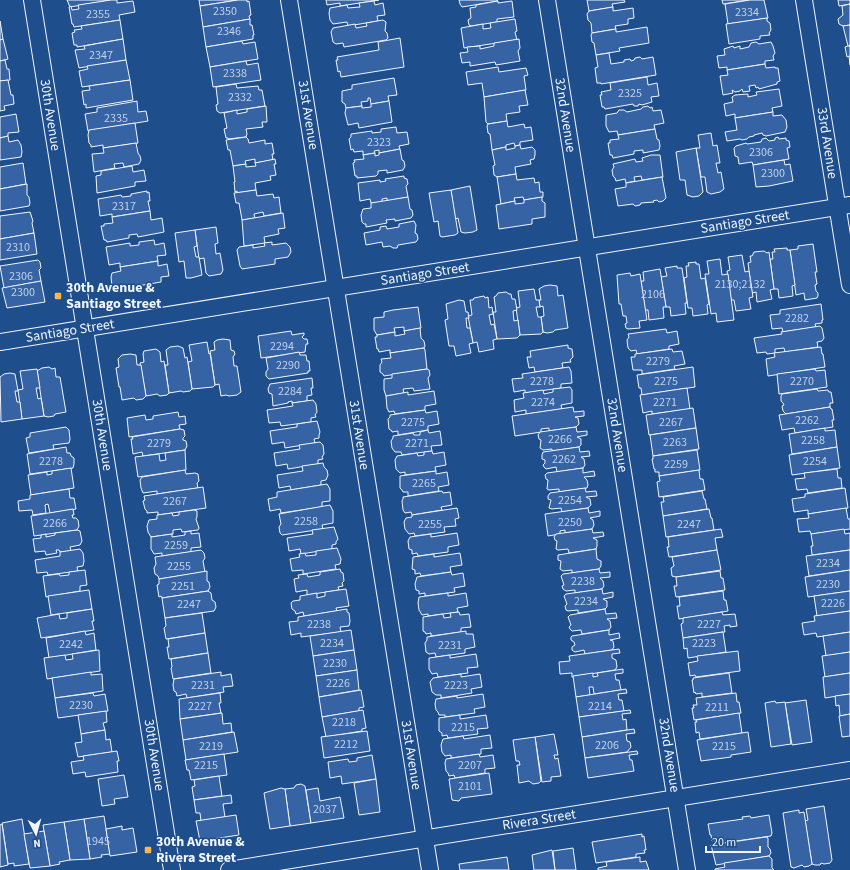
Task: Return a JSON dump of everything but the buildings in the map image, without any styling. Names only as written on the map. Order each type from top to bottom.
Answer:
[{"type":"street","name":"30th Avenue","points":[[32,0],[172,870]]},
{"type":"street","name":"31st Avenue","points":[[289,0],[430,870]]},
{"type":"street","name":"32nd Avenue","points":[[547,0],[687,870]]},
{"type":"street","name":"33rd Avenue","points":[[804,0],[844,206],[850,285]]},
{"type":"street","name":"Santiago Street","points":[[0,342],[844,206]]},
{"type":"street","name":"Rivera Street","points":[[229,870],[850,770]]},
{"type":"place","name":"30th Avenue & Santiago Street","points":[[58,296]]},
{"type":"place","name":"30th Avenue & Rivera Street","points":[[148,850]]}]
